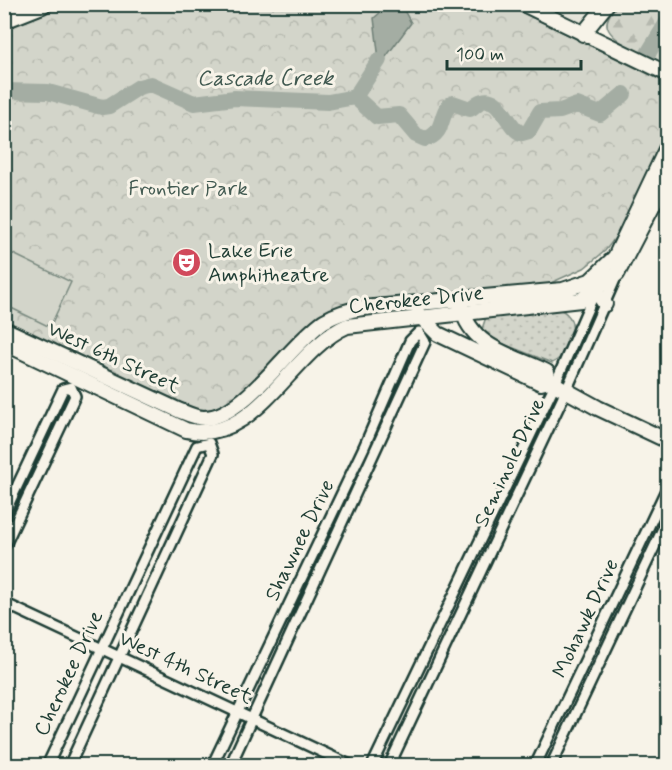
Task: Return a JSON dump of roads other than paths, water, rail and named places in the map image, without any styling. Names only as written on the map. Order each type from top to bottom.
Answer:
[{"type":"highway","points":[[4,19],[42,4]]},
{"type":"main road","points":[[523,4],[668,74]]},
{"type":"main road","points":[[583,34],[607,4]]},
{"type":"main road","name":"Cherokee Drive","points":[[593,286],[615,257],[668,145]]},
{"type":"main road","name":"Seminole Drive","points":[[617,274],[668,176]]},
{"type":"main road","name":"Cherokee Drive","points":[[208,436],[234,424],[250,413],[319,345],[340,330],[365,323],[419,325],[463,314],[572,303],[593,286],[617,274]]},
{"type":"main road","points":[[593,286],[605,304]]},
{"type":"main road","name":"Cherokee Drive","points":[[210,417],[240,402],[309,334],[333,316],[352,310],[593,286]]},
{"type":"main road","points":[[460,300],[466,324],[476,337],[547,372],[557,385]]},
{"type":"main road","points":[[414,304],[419,325],[541,383],[557,385],[668,441]]},
{"type":"main road","name":"West 6th Street","points":[[4,329],[76,376],[178,410],[210,417]]},
{"type":"main road","name":"West 6th Street","points":[[4,343],[186,429],[208,436]]},
{"type":"street","name":"Seminole Drive","points":[[372,765],[557,385],[605,304],[617,274]]},
{"type":"street","name":"Seminole Drive","points":[[389,765],[557,385],[593,286]]},
{"type":"street","name":"Shawnee Drive","points":[[212,765],[364,447],[419,325]]},
{"type":"street","name":"Shawnee Drive","points":[[230,765],[425,342],[419,325]]},
{"type":"street","points":[[4,514],[63,389],[76,376]]},
{"type":"street","points":[[4,547],[75,396],[76,376]]},
{"type":"street","name":"Cherokee Drive","points":[[69,765],[213,454],[208,436],[210,417]]},
{"type":"street","name":"Cherokee Drive","points":[[47,765],[197,446],[208,436]]},
{"type":"street","name":"Mohawk Drive","points":[[535,765],[668,486]]},
{"type":"street","name":"Mohawk Drive","points":[[551,765],[668,518]]},
{"type":"street","name":"West 4th Street","points":[[4,603],[352,765]]},
{"type":"waterway","name":"Cascade Creek","points":[[647,55],[668,21]]},
{"type":"waterway","name":"Cascade Creek","points":[[355,97],[379,60]]},
{"type":"waterway","name":"Cascade Creek","points":[[4,91],[48,92],[102,107],[109,106],[139,87],[151,84],[194,103],[235,98],[328,102],[355,97],[377,117],[399,115],[416,135],[425,139],[437,132],[445,111],[453,103],[470,109],[486,100],[492,102],[522,133],[529,131],[540,112],[560,111],[577,105],[600,114],[624,94]]},
{"type":"place","name":"Lake Erie Amphitheatre","points":[[187,262]]},
{"type":"park label","name":"Frontier Park","points":[[188,188]]}]
